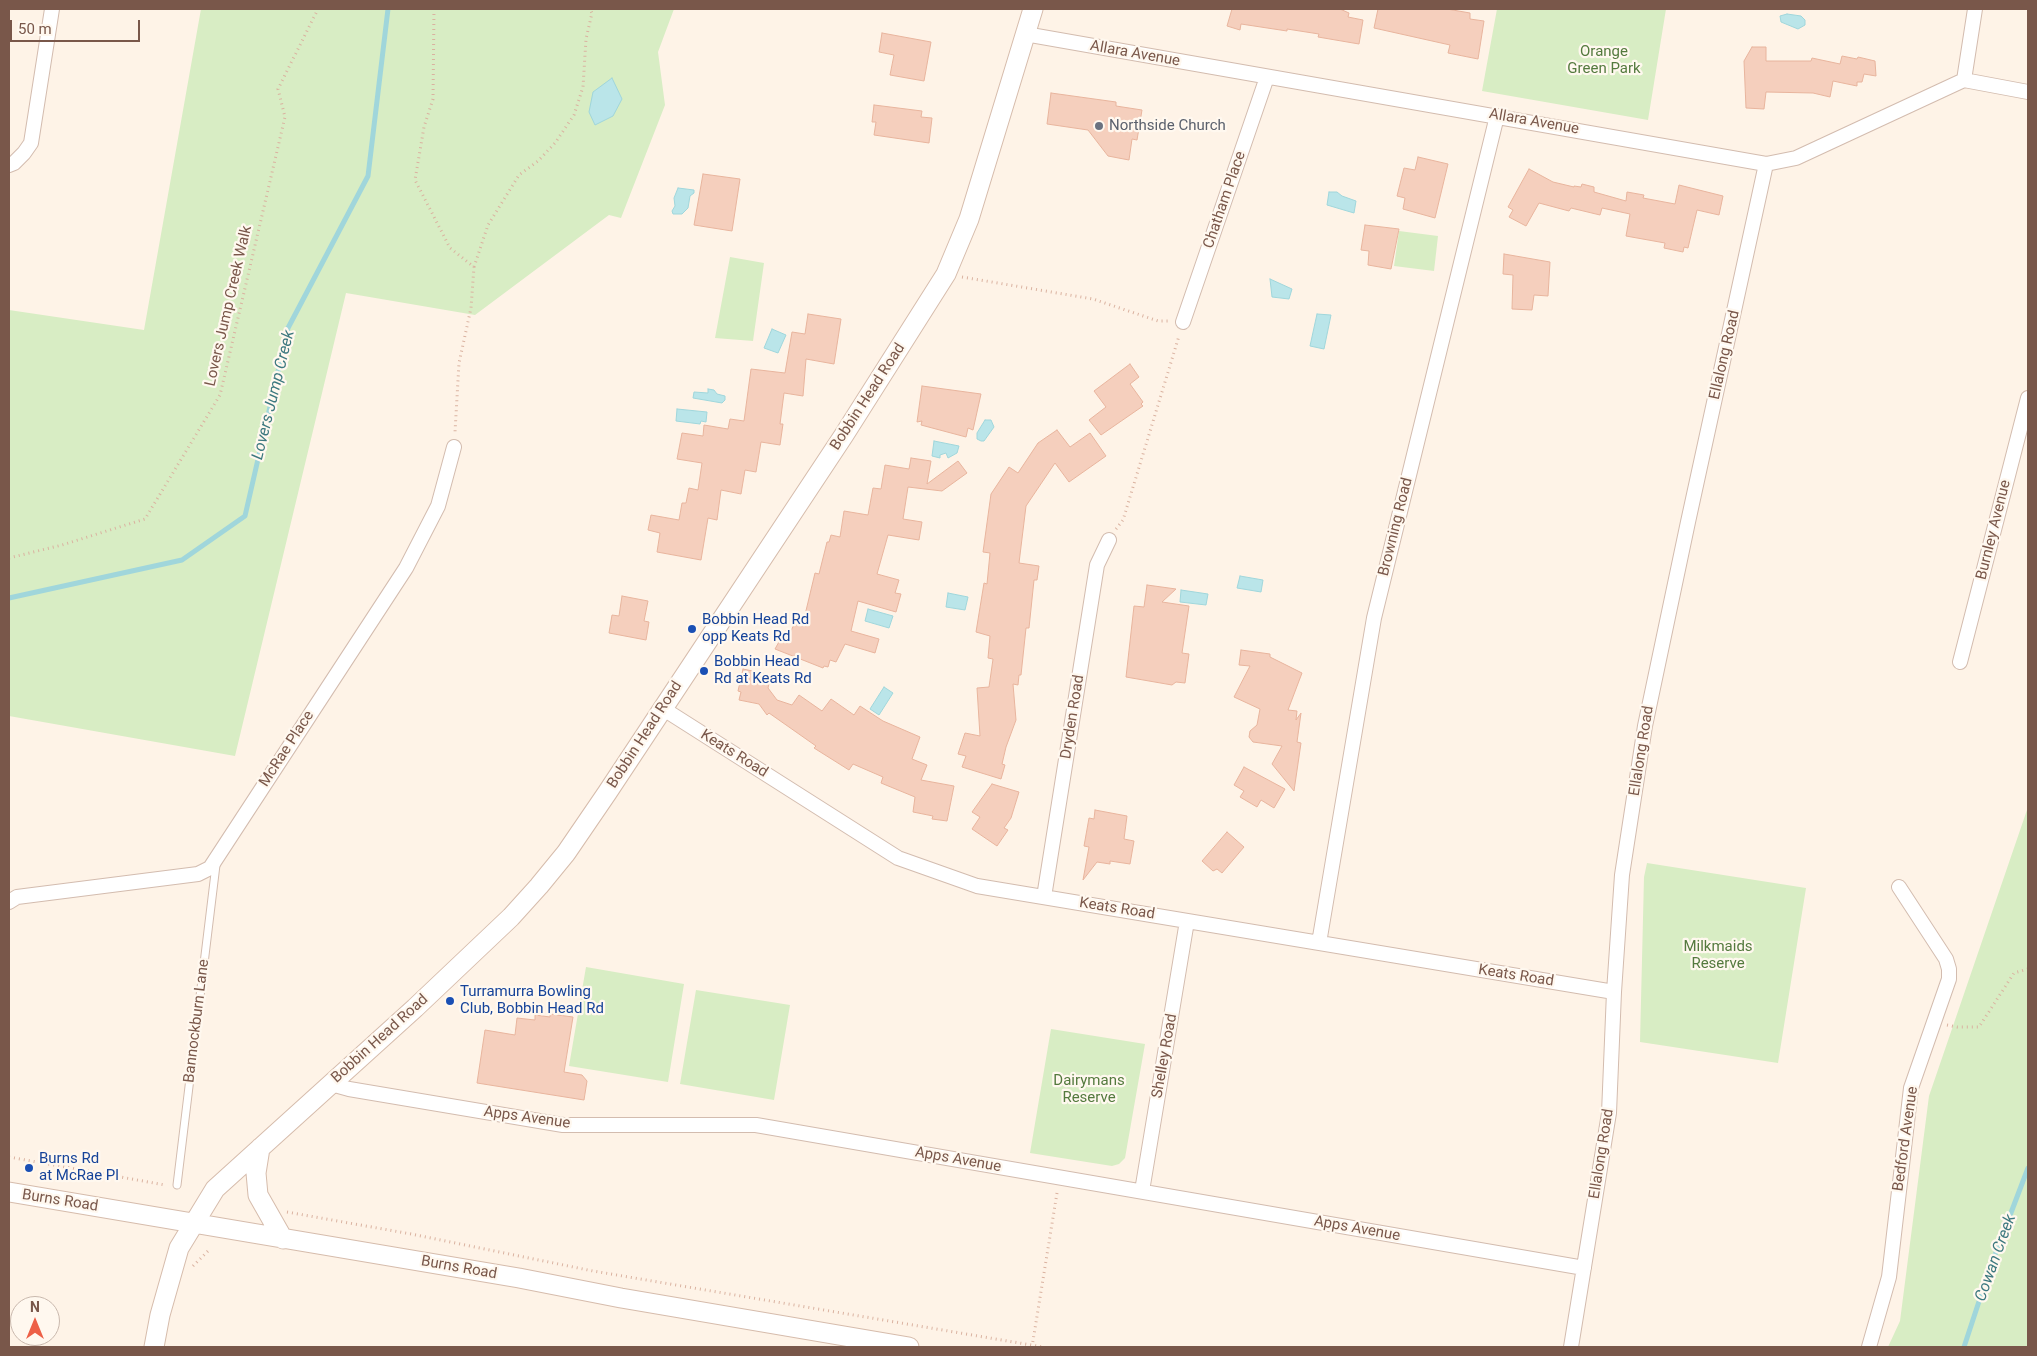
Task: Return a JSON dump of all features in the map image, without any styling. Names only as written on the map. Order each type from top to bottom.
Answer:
[{"type":"main road","name":"Bobbin Head Road","points":[[154,1347],[160,1314],[179,1248],[215,1189],[422,1002],[511,917],[539,886],[566,853],[850,427],[946,274],[970,219],[1033,9]]},
{"type":"main road","points":[[260,1148],[256,1173],[258,1195],[283,1239]]},
{"type":"main road","name":"Burns Road","points":[[9,1192],[908,1347]]},
{"type":"street","points":[[9,165],[24,154],[31,143],[52,9]]},
{"type":"street","points":[[1975,9],[1964,80],[2028,92]]},
{"type":"street","name":"Allara Avenue","points":[[1025,34],[1766,164],[1796,158],[1964,80]]},
{"type":"street","name":"Chatham Place","points":[[1183,322],[1267,77]]},
{"type":"street","name":"Browning Road","points":[[1319,943],[1374,618],[1497,116]]},
{"type":"street","name":"Ellalong Road","points":[[1571,1347],[1609,1113],[1614,992],[1622,875],[1645,726],[1766,164]]},
{"type":"street","name":"Burnley Avenue","points":[[1960,662],[2028,398]]},
{"type":"street","name":"McRae Place","points":[[9,902],[17,897],[198,874],[210,868],[406,568],[438,506],[454,447]]},
{"type":"street","name":"Dryden Road","points":[[1044,897],[1097,566],[1109,540]]},
{"type":"street","name":"Keats Road","points":[[662,708],[898,858],[977,886],[1614,992]]},
{"type":"street","name":"Bedford Avenue","points":[[1869,1347],[1889,1277],[1911,1088],[1949,979],[1946,959],[1899,887]]},
{"type":"street","name":"Shelley Road","points":[[1142,1191],[1188,921]]},
{"type":"street","name":"Apps Avenue","points":[[330,1084],[349,1090],[564,1125],[756,1125],[1584,1268]]},
{"type":"lane","name":"Bannockburn Lane","points":[[177,1185],[217,857]]},
{"type":"path","name":"Lovers Jump Creek Walk","points":[[9,558],[62,545],[145,519],[220,395],[285,117],[278,89],[318,9]]},
{"type":"path","points":[[434,9],[432,17],[433,99],[424,127],[415,180],[450,248],[474,268]]},
{"type":"path","points":[[454,447],[459,363],[471,308],[474,268],[488,225],[519,174],[538,161],[555,142],[574,114],[583,87],[586,39],[592,13],[590,9]]},
{"type":"path","points":[[946,274],[1093,299],[1158,320],[1183,322],[1123,520],[1109,540]]},
{"type":"path","points":[[1934,1022],[1957,1027],[1979,1026],[2014,973],[2028,969]]},
{"type":"path","points":[[9,1157],[160,1186],[177,1185]]},
{"type":"path","points":[[1032,1346],[1060,1178]]},
{"type":"path","points":[[279,1211],[411,1234],[603,1272],[1043,1347]]},
{"type":"green space","points":[[201,9],[674,9],[658,52],[665,105],[621,218],[609,215],[475,315],[346,293],[235,756],[9,716],[9,310],[144,330]]},
{"type":"green space","name":"Orange Green Park","points":[[1497,9],[1666,9],[1648,120],[1482,91]]},
{"type":"green space","points":[[1399,231],[1438,236],[1434,271],[1394,266]]},
{"type":"green space","points":[[730,257],[764,263],[753,341],[715,338]]},
{"type":"green space","points":[[2028,807],[2028,1347],[1888,1347],[1900,1321],[1929,1096]]},
{"type":"green space","name":"Milkmaids Reserve","points":[[1647,863],[1806,888],[1778,1063],[1640,1042],[1644,877]]},
{"type":"green space","points":[[586,967],[684,984],[668,1082],[569,1066]]},
{"type":"green space","points":[[696,990],[790,1005],[774,1100],[680,1084]]},
{"type":"green space","name":"Dairymans Reserve","points":[[1051,1029],[1145,1044],[1125,1158],[1119,1164],[1112,1166],[1030,1153]]},
{"type":"water","points":[[1787,14],[1801,16],[1805,20],[1805,25],[1798,29],[1781,22],[1780,16]]},
{"type":"water","points":[[612,78],[622,99],[613,116],[595,125],[589,112],[593,92]]},
{"type":"water","points":[[678,188],[694,190],[694,193],[690,196],[688,208],[682,214],[673,214],[674,198]]},
{"type":"water","points":[[1329,192],[1337,192],[1356,201],[1354,213],[1327,205]]},
{"type":"water","points":[[1270,279],[1292,289],[1289,299],[1272,297]]},
{"type":"water","points":[[1317,314],[1331,315],[1324,349],[1310,346]]},
{"type":"water","points":[[772,329],[786,335],[778,353],[764,348]]},
{"type":"water","points":[[708,389],[725,396],[725,400],[722,403],[693,398],[694,392],[708,393]]},
{"type":"water","points":[[677,409],[707,412],[706,422],[701,421],[700,424],[676,421]]},
{"type":"water","points":[[985,420],[991,420],[994,427],[984,441],[981,441],[977,439],[977,433]]},
{"type":"water","points":[[934,441],[959,446],[957,453],[948,458],[946,453],[940,455],[940,458],[932,456]]},
{"type":"water","points":[[1240,576],[1263,580],[1261,592],[1237,588]]},
{"type":"water","points":[[1181,590],[1208,594],[1206,605],[1180,602]]},
{"type":"water","points":[[948,593],[968,597],[965,610],[946,607]]},
{"type":"water","points":[[868,609],[893,616],[889,628],[865,621]]},
{"type":"water","points":[[884,687],[893,693],[879,715],[870,709]]},
{"type":"building","points":[[1232,9],[1340,9],[1349,13],[1348,17],[1363,20],[1359,44],[1318,37],[1319,34],[1287,29],[1287,31],[1241,24],[1240,30],[1227,26]]},
{"type":"building","points":[[1378,9],[1447,9],[1470,13],[1470,19],[1484,21],[1478,59],[1448,53],[1450,45],[1374,28]]},
{"type":"building","points":[[882,33],[931,42],[924,81],[890,75],[894,55],[879,52]]},
{"type":"building","points":[[1752,47],[1766,47],[1766,61],[1811,61],[1812,58],[1840,64],[1842,56],[1857,59],[1858,57],[1875,61],[1876,76],[1864,74],[1862,82],[1857,82],[1857,86],[1833,81],[1830,97],[1813,93],[1766,92],[1764,109],[1746,108],[1744,61]]},
{"type":"building","name":"Northside Church","points":[[1051,93],[1116,102],[1116,106],[1142,110],[1137,140],[1132,139],[1129,160],[1108,156],[1088,130],[1047,124]]},
{"type":"building","points":[[874,105],[922,111],[921,117],[932,118],[929,143],[874,135],[876,122],[872,122]]},
{"type":"building","points":[[1418,157],[1448,164],[1435,218],[1403,209],[1405,198],[1397,196],[1404,168],[1415,170]]},
{"type":"building","points":[[1529,169],[1553,182],[1574,187],[1581,187],[1582,184],[1594,187],[1594,192],[1626,201],[1627,192],[1644,195],[1643,198],[1675,204],[1679,185],[1723,196],[1719,215],[1697,210],[1688,248],[1684,247],[1683,252],[1664,248],[1665,243],[1626,236],[1630,214],[1602,208],[1600,215],[1571,208],[1569,211],[1539,203],[1526,226],[1509,217],[1513,210],[1508,207]]},
{"type":"building","points":[[703,174],[740,179],[732,231],[694,225]]},
{"type":"building","points":[[1365,225],[1399,229],[1391,269],[1368,265],[1369,251],[1361,250]]},
{"type":"building","points":[[1504,254],[1550,262],[1548,296],[1534,295],[1532,310],[1512,309],[1513,275],[1503,274]]},
{"type":"building","points":[[808,314],[841,319],[834,364],[806,359],[803,396],[784,393],[780,424],[783,424],[780,445],[761,442],[756,472],[745,470],[741,494],[721,490],[717,520],[708,518],[701,560],[657,552],[660,533],[648,530],[651,515],[679,520],[682,503],[686,503],[689,488],[698,490],[702,463],[677,459],[682,433],[703,436],[704,425],[728,429],[730,419],[744,421],[751,369],[785,373],[792,332],[805,334]]},
{"type":"building","points":[[1130,364],[1139,377],[1130,384],[1143,402],[1141,404],[1143,406],[1101,435],[1089,420],[1106,407],[1094,391]]},
{"type":"building","points":[[922,386],[981,394],[973,430],[968,428],[966,437],[921,425],[922,421],[917,422]]},
{"type":"building","points":[[1057,430],[1070,447],[1090,433],[1106,456],[1069,482],[1055,463],[1026,506],[1019,563],[1039,566],[1037,580],[1034,580],[1029,628],[1026,628],[1021,675],[1019,675],[1018,685],[1013,684],[1016,720],[1006,747],[1002,764],[1005,765],[1001,779],[962,767],[966,756],[958,754],[965,733],[980,736],[977,688],[989,687],[993,659],[988,658],[990,636],[976,632],[984,583],[987,584],[990,553],[983,552],[991,494],[1009,467],[1018,473],[1038,443]]},
{"type":"building","points":[[911,458],[931,461],[927,484],[958,461],[967,473],[942,491],[908,487],[903,519],[922,522],[919,540],[888,535],[877,574],[899,580],[895,593],[901,594],[896,612],[858,601],[851,631],[879,639],[875,653],[845,644],[836,662],[830,660],[828,667],[824,666],[823,668],[775,649],[785,631],[790,633],[798,616],[804,619],[815,573],[819,574],[827,542],[829,542],[831,535],[840,537],[844,511],[868,515],[873,488],[881,489],[885,465],[909,469]]},
{"type":"building","points":[[1147,585],[1176,589],[1162,602],[1189,606],[1182,653],[1189,654],[1185,683],[1176,682],[1172,685],[1126,677],[1134,606],[1144,607]]},
{"type":"building","points":[[622,596],[648,601],[644,621],[649,622],[646,640],[609,633],[612,615],[619,616]]},
{"type":"building","points":[[1241,650],[1270,654],[1270,657],[1302,673],[1288,710],[1297,711],[1296,720],[1301,713],[1297,742],[1301,743],[1294,791],[1272,764],[1282,746],[1253,742],[1249,737],[1250,731],[1257,725],[1260,709],[1234,697],[1250,666],[1239,665]]},
{"type":"building","points":[[743,669],[771,675],[768,688],[777,700],[792,705],[799,695],[822,711],[831,699],[854,715],[860,706],[883,721],[920,737],[912,759],[927,765],[921,780],[954,786],[947,821],[932,819],[933,816],[913,812],[915,797],[881,783],[883,777],[853,764],[849,770],[814,748],[816,746],[769,713],[767,715],[759,704],[739,700],[741,692],[738,691]]},
{"type":"building","points":[[1244,767],[1285,789],[1274,808],[1261,800],[1257,807],[1240,797],[1244,791],[1234,785]]},
{"type":"building","points":[[992,784],[1019,792],[1011,818],[1004,828],[1008,830],[997,846],[972,829],[980,817],[972,812]]},
{"type":"building","points":[[1095,810],[1127,816],[1124,839],[1134,841],[1130,864],[1110,861],[1110,864],[1097,862],[1083,880],[1089,847],[1084,846],[1089,818],[1094,819]]},
{"type":"building","points":[[1227,832],[1244,847],[1222,873],[1217,869],[1213,871],[1202,861]]},
{"type":"building","points":[[550,1014],[573,1017],[564,1072],[582,1075],[587,1081],[584,1100],[477,1083],[485,1030],[515,1035],[517,1018],[535,1020],[535,1015],[550,1017]]},
{"type":"waterway","name":"Lovers Jump Creek","points":[[9,598],[182,560],[245,516],[288,328],[368,176],[388,9]]},
{"type":"waterway","name":"Cowan Creek","points":[[1964,1347],[1990,1268],[2028,1168]]},
{"type":"place","name":"Northside Church","points":[[1099,126]]},
{"type":"place","name":"Bobbin Head Rd opp Keats Rd","points":[[692,629]]},
{"type":"place","name":"Bobbin Head Rd at Keats Rd","points":[[704,671]]},
{"type":"place","name":"Turramurra Bowling Club, Bobbin Head Rd","points":[[450,1001]]},
{"type":"place","name":"Burns Rd at McRae Pl","points":[[29,1168]]}]
